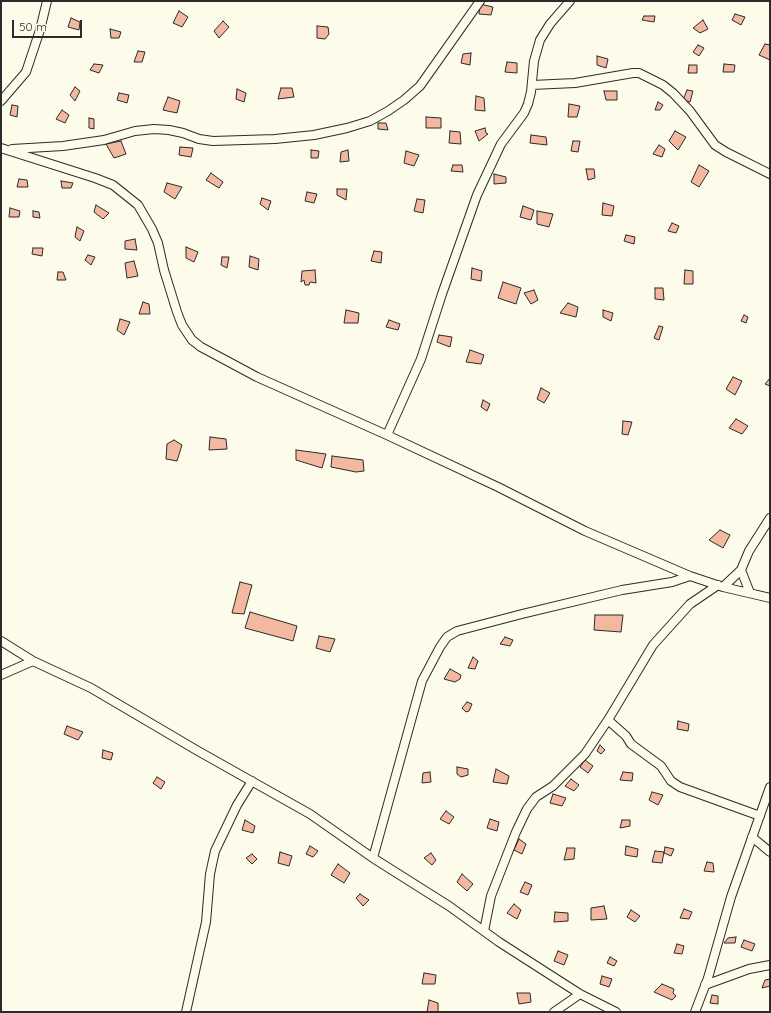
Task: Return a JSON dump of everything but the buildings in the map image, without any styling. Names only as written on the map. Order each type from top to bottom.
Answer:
[{"type":"street","points":[[1,101],[26,72],[48,1]]},
{"type":"street","points":[[4,148],[30,149],[63,146],[104,140],[135,131],[154,129],[169,130],[200,139],[213,141],[275,139],[314,135],[347,128],[370,121],[404,100],[420,86],[480,1]]},
{"type":"street","points":[[387,434],[421,359],[442,294],[478,195],[501,144],[524,113],[529,98],[534,61],[540,40],[550,24],[570,1]]},
{"type":"street","points":[[532,84],[575,83],[639,73],[663,85],[673,93],[716,145],[726,152],[770,174]]},
{"type":"street","points":[[4,148],[113,185],[138,205],[152,229],[158,243],[164,270],[182,325],[192,340],[201,347],[257,377],[387,434],[498,487],[585,531],[690,576],[721,586],[770,598]]},
{"type":"street","points":[[484,931],[491,896],[516,832],[527,809],[536,797],[552,786],[584,754],[608,720],[653,645],[690,604],[721,586],[741,570],[749,551],[770,518]]},
{"type":"street","points":[[741,570],[750,593]]},
{"type":"street","points":[[373,858],[422,681],[447,637],[457,631],[515,616],[622,590],[672,582],[690,576]]},
{"type":"street","points":[[1,641],[33,660],[91,688],[310,814],[373,858],[450,906],[499,942],[580,994],[616,1012]]},
{"type":"street","points":[[1,675],[33,660]]},
{"type":"street","points":[[608,720],[626,736],[631,744],[661,766],[671,781],[680,787],[760,816]]},
{"type":"street","points":[[186,1012],[204,934],[214,850],[237,805],[252,781]]},
{"type":"street","points":[[695,1012],[705,985],[731,896],[770,787]]},
{"type":"street","points":[[752,837],[770,852]]},
{"type":"street","points":[[705,985],[749,969],[770,965]]},
{"type":"street","points":[[554,1012],[580,994]]}]
